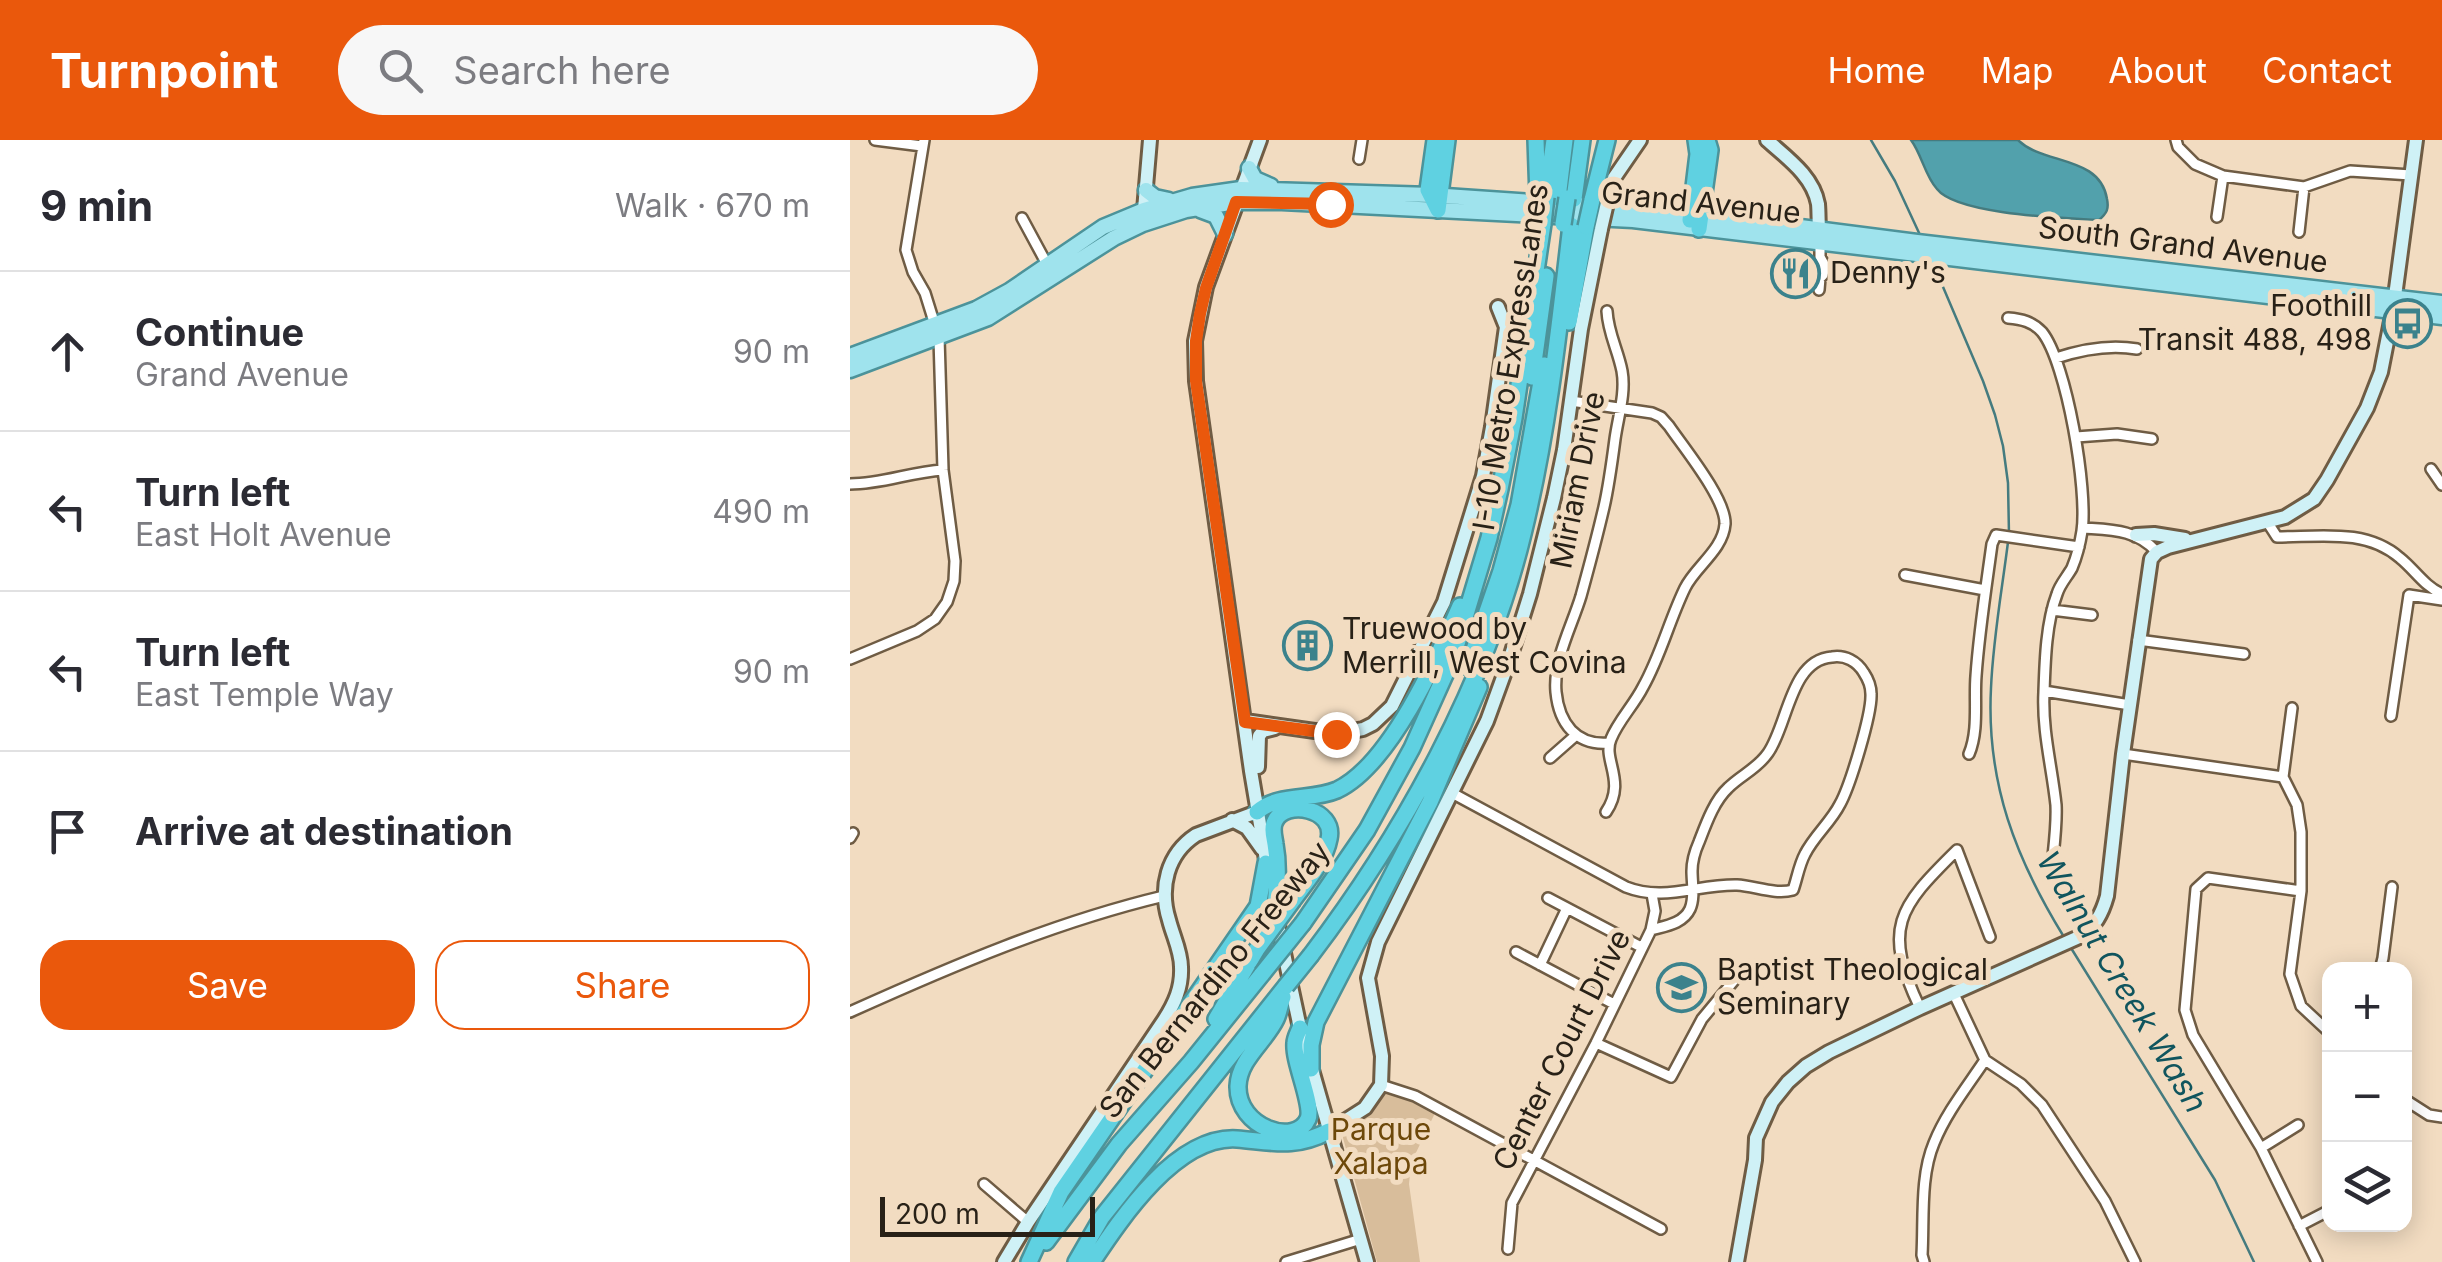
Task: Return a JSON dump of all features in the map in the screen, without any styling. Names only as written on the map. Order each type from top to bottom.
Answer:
[{"type":"highway","points":[[1435,140],[1428,190],[1436,200]]},
{"type":"highway","points":[[1436,200],[1447,140]]},
{"type":"highway","points":[[1536,140],[1565,225],[1600,202],[1607,140]]},
{"type":"highway","name":"San Bernardino Freeway","points":[[1076,1262],[1102,1217],[1339,918],[1411,805],[1488,644],[1526,523],[1545,430],[1556,348],[1565,225],[1556,198],[1554,140]]},
{"type":"highway","name":"I-10 Metro ExpressLanes","points":[[1556,198],[1565,140]]},
{"type":"highway","name":"I-10 Metro ExpressLanes","points":[[1556,198],[1574,140]]},
{"type":"highway","name":"San Bernardino Freeway","points":[[1556,198],[1582,140]]},
{"type":"highway","points":[[1695,221],[1696,140]]},
{"type":"highway","points":[[1695,221],[1710,150],[1707,140]]},
{"type":"highway","name":"San Bernardino Freeway","points":[[1031,1262],[1119,1144],[1192,1062],[1304,923],[1367,830],[1416,738],[1453,657],[1490,538],[1514,418],[1540,247],[1565,225]]},
{"type":"highway","name":"I-10 Metro ExpressLanes","points":[[1416,738],[1431,725],[1452,680],[1504,527],[1565,225]]},
{"type":"highway","name":"I-10 Metro ExpressLanes","points":[[1440,750],[1440,729],[1485,620],[1519,505],[1565,225]]},
{"type":"highway","points":[[1256,806],[1328,794],[1368,768],[1409,707],[1445,640],[1490,538]]},
{"type":"highway","points":[[1311,1069],[1316,1022],[1430,802],[1482,680],[1488,644]]},
{"type":"highway","points":[[1192,1062],[1257,949],[1316,867],[1330,837],[1330,828],[1314,811],[1282,813],[1275,819],[1279,870],[1274,907]]},
{"type":"highway","points":[[1031,1262],[1061,1192],[1258,906],[1265,858]]},
{"type":"highway","points":[[1286,986],[1272,1025],[1240,1073],[1241,1104],[1249,1118],[1260,1126],[1277,1131],[1299,1128],[1308,1118],[1294,1044],[1300,1028]]},
{"type":"highway","points":[[1092,1262],[1157,1178],[1188,1152],[1225,1140],[1292,1144],[1329,1131]]},
{"type":"main road","points":[[1250,168],[1255,179],[1281,189]]},
{"type":"main road","name":"Grand Avenue","points":[[1144,217],[1281,189],[1695,221],[1820,243],[1927,249]]},
{"type":"main road","points":[[1146,190],[1155,197],[1174,201]]},
{"type":"main road","name":"Grand Avenue","points":[[850,356],[988,318],[1022,298],[1050,270],[1114,238],[1174,201],[1192,196],[1238,196],[1282,202],[1436,200]]},
{"type":"main road","points":[[1189,209],[1216,216],[1225,234]]},
{"type":"main road","name":"South Grand Avenue","points":[[1927,249],[2394,305],[2442,317]]},
{"type":"main road","name":"South Grand Avenue","points":[[2394,305],[2442,303]]},
{"type":"main road","name":"Grand Avenue","points":[[850,370],[937,332]]},
{"type":"street","points":[[850,659],[917,631],[935,618],[947,602],[956,561],[943,470],[937,332],[906,250],[923,143],[875,140]]},
{"type":"street","points":[[1144,217],[1150,140]]},
{"type":"street","points":[[1260,140],[1206,288],[1196,341],[1196,381],[1274,907],[1300,1028],[1367,1262]]},
{"type":"street","points":[[1359,159],[1362,140]]},
{"type":"street","points":[[1600,202],[1640,140]]},
{"type":"street","points":[[1767,140],[1812,184],[1824,266],[1820,290]]},
{"type":"street","points":[[2176,140],[2196,164],[2223,176],[2304,188],[2350,171],[2411,175]]},
{"type":"street","points":[[1736,1262],[1756,1138],[1772,1102],[1788,1082],[1806,1066],[1920,1008],[2068,942],[2096,923],[2107,896],[2122,754],[2151,559],[2156,552],[2268,522],[2301,509],[2328,480],[2381,372],[2416,140]]},
{"type":"street","points":[[2218,217],[2223,176]]},
{"type":"street","points":[[2299,232],[2304,188]]},
{"type":"street","points":[[1022,218],[1050,270]]},
{"type":"street","points":[[1329,1131],[1363,1110],[1381,1085],[1382,1056],[1368,978],[1378,942],[1487,721],[1525,610],[1554,498],[1581,329],[1565,225]]},
{"type":"street","points":[[1245,722],[1336,734],[1363,730],[1392,706],[1444,602],[1483,476],[1506,327],[1498,307]]},
{"type":"street","name":"Miriam Drive","points":[[1575,736],[1562,716],[1556,674],[1605,504],[1620,408],[1622,369],[1608,328],[1608,312]]},
{"type":"street","points":[[2008,318],[2033,324],[2041,331],[2056,358],[2076,437],[2082,528],[2074,564],[2061,583],[2052,610],[2044,691],[2045,740],[2056,810],[2052,866]]},
{"type":"street","points":[[2056,358],[2112,346],[2137,349]]},
{"type":"street","points":[[1571,401],[1661,417],[1722,505],[1725,522],[1717,545],[1686,585],[1656,661],[1609,742],[1615,792],[1606,812]]},
{"type":"street","points":[[2076,437],[2117,434],[2152,439]]},
{"type":"street","points":[[2431,468],[2442,486]]},
{"type":"street","points":[[850,484],[874,484],[919,471],[943,470]]},
{"type":"street","points":[[2268,522],[2277,537],[2352,536],[2384,545],[2442,597]]},
{"type":"street","points":[[2082,528],[2193,540]]},
{"type":"street","points":[[2136,535],[2156,552]]},
{"type":"street","points":[[1970,754],[1992,544],[2005,536],[2079,547]]},
{"type":"street","points":[[1905,574],[1985,590]]},
{"type":"street","points":[[2391,716],[2409,596],[2442,597]]},
{"type":"street","points":[[2052,610],[2092,616]]},
{"type":"street","points":[[2138,640],[2244,654]]},
{"type":"street","points":[[1452,793],[1626,887],[1652,894],[1741,885],[1785,893],[1792,890],[1804,854],[1842,801],[1850,783],[1872,692],[1863,670],[1848,658],[1827,657],[1808,666],[1771,750],[1755,768],[1724,791],[1694,857],[1692,888]]},
{"type":"street","points":[[2044,691],[2130,705]]},
{"type":"street","points":[[2292,708],[2282,777],[2297,805],[2301,891],[2290,974],[2301,1006],[2322,1026]]},
{"type":"street","points":[[1256,806],[1259,736],[1282,726]]},
{"type":"street","points":[[1550,758],[1575,736],[1595,744],[1609,742]]},
{"type":"street","points":[[2122,754],[2282,777]]},
{"type":"street","points":[[1232,820],[1244,806],[1252,771]]},
{"type":"street","points":[[1004,1262],[1177,998],[1181,961],[1164,896],[1166,875],[1180,848],[1196,834],[1256,806]]},
{"type":"street","points":[[1232,820],[1247,828],[1265,858]]},
{"type":"street","points":[[1920,1008],[1906,977],[1899,946],[1904,911],[1922,884],[1957,850],[1990,937]]},
{"type":"street","points":[[2301,891],[2208,878],[2196,888],[2185,1010],[2193,1035],[2261,1148],[2316,1262]]},
{"type":"street","points":[[2383,962],[2392,887]]},
{"type":"street","name":"Center Court Drive","points":[[1508,1249],[1512,1203],[1596,1043],[1641,947],[1651,930],[1686,916],[1692,888]]},
{"type":"street","points":[[1651,930],[1655,911],[1652,894]]},
{"type":"street","points":[[850,1012],[1030,937],[1164,896]]},
{"type":"street","points":[[1548,898],[1641,947]]},
{"type":"street","points":[[1540,965],[1567,908]]},
{"type":"street","points":[[1516,952],[1614,1004]]},
{"type":"street","points":[[1596,1043],[1671,1077],[1702,1019],[1746,966]]},
{"type":"street","points":[[1954,994],[1984,1060],[2021,1084],[2042,1105],[2106,1201],[2135,1262]]},
{"type":"street","points":[[1924,1262],[1927,1170],[1934,1144],[1984,1060]]},
{"type":"street","points":[[1381,1085],[1415,1096],[1661,1229]]},
{"type":"street","points":[[2412,1104],[2428,1115],[2442,1117]]},
{"type":"street","points":[[2261,1148],[2298,1125]]},
{"type":"street","points":[[984,1184],[1028,1222]]},
{"type":"street","points":[[2300,1226],[2322,1214]]},
{"type":"street","points":[[1286,1262],[1361,1240]]},
{"type":"green space","name":"Parque Xalapa","points":[[1392,1091],[1435,1113],[1411,1163],[1409,1184],[1420,1262],[1377,1262],[1343,1138],[1347,1128]]},
{"type":"water","points":[[1911,140],[2018,140],[2041,154],[2094,175],[2102,185],[2107,211],[2099,220],[2013,214],[1966,205],[1937,189]]},
{"type":"waterway","name":"Walnut Creek Wash","points":[[1871,140],[1920,235]]},
{"type":"waterway","name":"Walnut Creek Wash","points":[[1932,261],[1995,415],[2008,483],[2009,534]]},
{"type":"waterway","name":"Walnut Creek Wash","points":[[2008,542],[1992,670],[1994,756],[1999,788],[2018,849],[2064,937]]},
{"type":"waterway","name":"Walnut Creek Wash","points":[[2071,948],[2215,1180],[2254,1262]]},
{"type":"place","name":"Denny's","points":[[1795,273]]},
{"type":"place","name":"Foothill Transit 488, 498","points":[[2407,323]]},
{"type":"place","name":"Truewood by Merrill, West Covina","points":[[1307,646]]},
{"type":"place","name":"Baptist Theological Seminary","points":[[1682,987]]},
{"type":"route","points":[[1330,204],[1236,202],[1200,314],[1196,381],[1245,722],[1336,734]]}]
